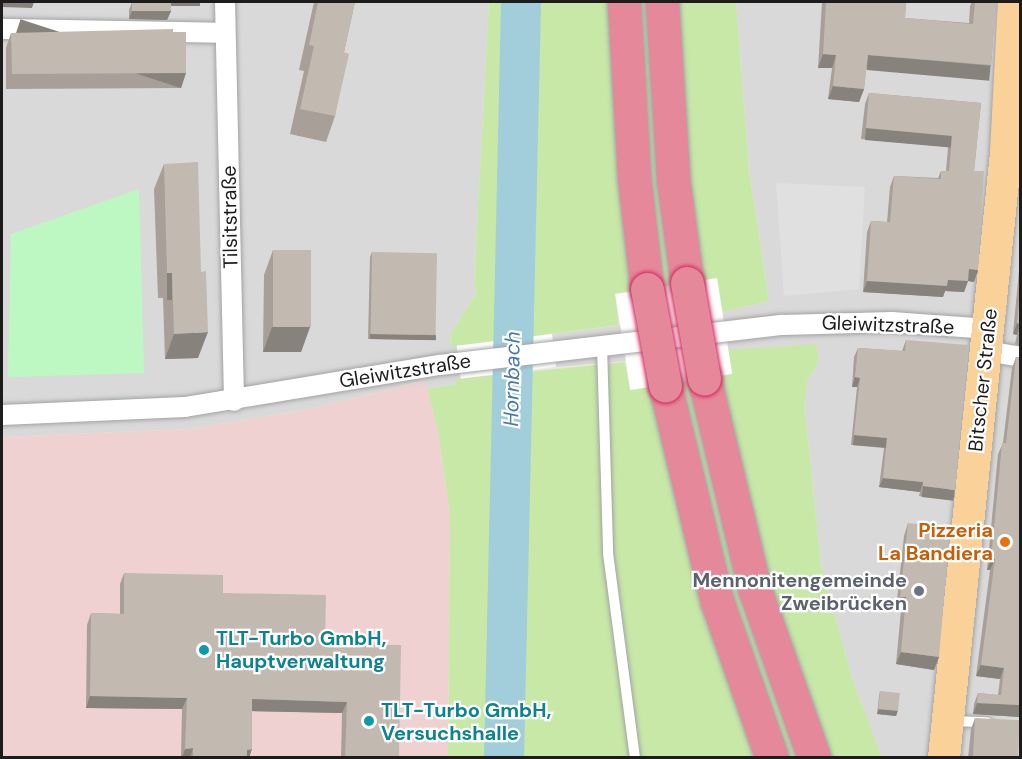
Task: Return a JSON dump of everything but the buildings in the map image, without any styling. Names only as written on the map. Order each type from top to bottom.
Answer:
[{"type":"highway","points":[[624,2],[634,177],[647,289],[665,384],[693,512],[747,692],[772,758]]},
{"type":"highway","points":[[662,2],[673,179],[687,283],[704,378],[755,590],[814,758]]},
{"type":"highway","points":[[747,692],[747,748],[751,758]]},
{"type":"main road","name":"Bitscher Straße","points":[[944,758],[1006,153],[1014,2]]},
{"type":"street","name":"Tilsitstraße","points":[[225,2],[234,401]]},
{"type":"street","points":[[2,29],[225,33]]},
{"type":"street","name":"Gleiwitzstraße","points":[[2,415],[144,411],[234,401],[459,362],[839,321],[988,340],[1020,357]]},
{"type":"lane","points":[[602,346],[608,553],[635,758]]},
{"type":"lane","points":[[948,721],[1000,723]]},
{"type":"shaded area","points":[[2,2],[489,2],[474,283],[477,292],[450,335],[451,346],[457,346],[461,379],[456,379],[456,384],[426,389],[424,381],[308,409],[191,429],[2,437]]},
{"type":"shaded area","points":[[736,2],[1020,2],[1020,757],[882,757],[853,681],[821,565],[805,410],[807,382],[819,361],[816,345],[556,367],[552,334],[722,312],[769,301],[749,170]]},
{"type":"shaded area","points":[[776,183],[865,187],[859,289],[784,296]]},
{"type":"shaded area","points":[[425,381],[438,431],[450,514],[448,757],[2,758],[2,437],[191,429],[308,409]]},
{"type":"green space","points":[[489,2],[736,2],[749,170],[769,301],[722,312],[717,279],[615,294],[619,325],[451,347],[450,335],[477,292],[474,283]]},
{"type":"green space","points":[[139,189],[144,373],[8,377],[11,234]]},
{"type":"green space","points":[[816,344],[819,361],[807,382],[805,410],[821,565],[853,681],[882,757],[448,757],[450,514],[438,431],[427,389],[456,384],[456,379],[625,362],[630,390],[732,374],[728,350]]},
{"type":"pier","points":[[717,278],[732,374],[630,390],[615,294]]},
{"type":"pier","points":[[552,334],[556,367],[461,378],[457,346]]},
{"type":"waterway","name":"Hornbach","points":[[504,758],[521,2]]},
{"type":"place","name":"Pizzeria La Bandiera","points":[[1005,542]]},
{"type":"place","name":"Mennonitengemeinde Zweibrücken","points":[[919,591]]},
{"type":"place","name":"TLT-Turbo GmbH, Hauptverwaltung","points":[[204,650]]},
{"type":"place","name":"TLT-Turbo GmbH, Versuchshalle","points":[[369,721]]}]
